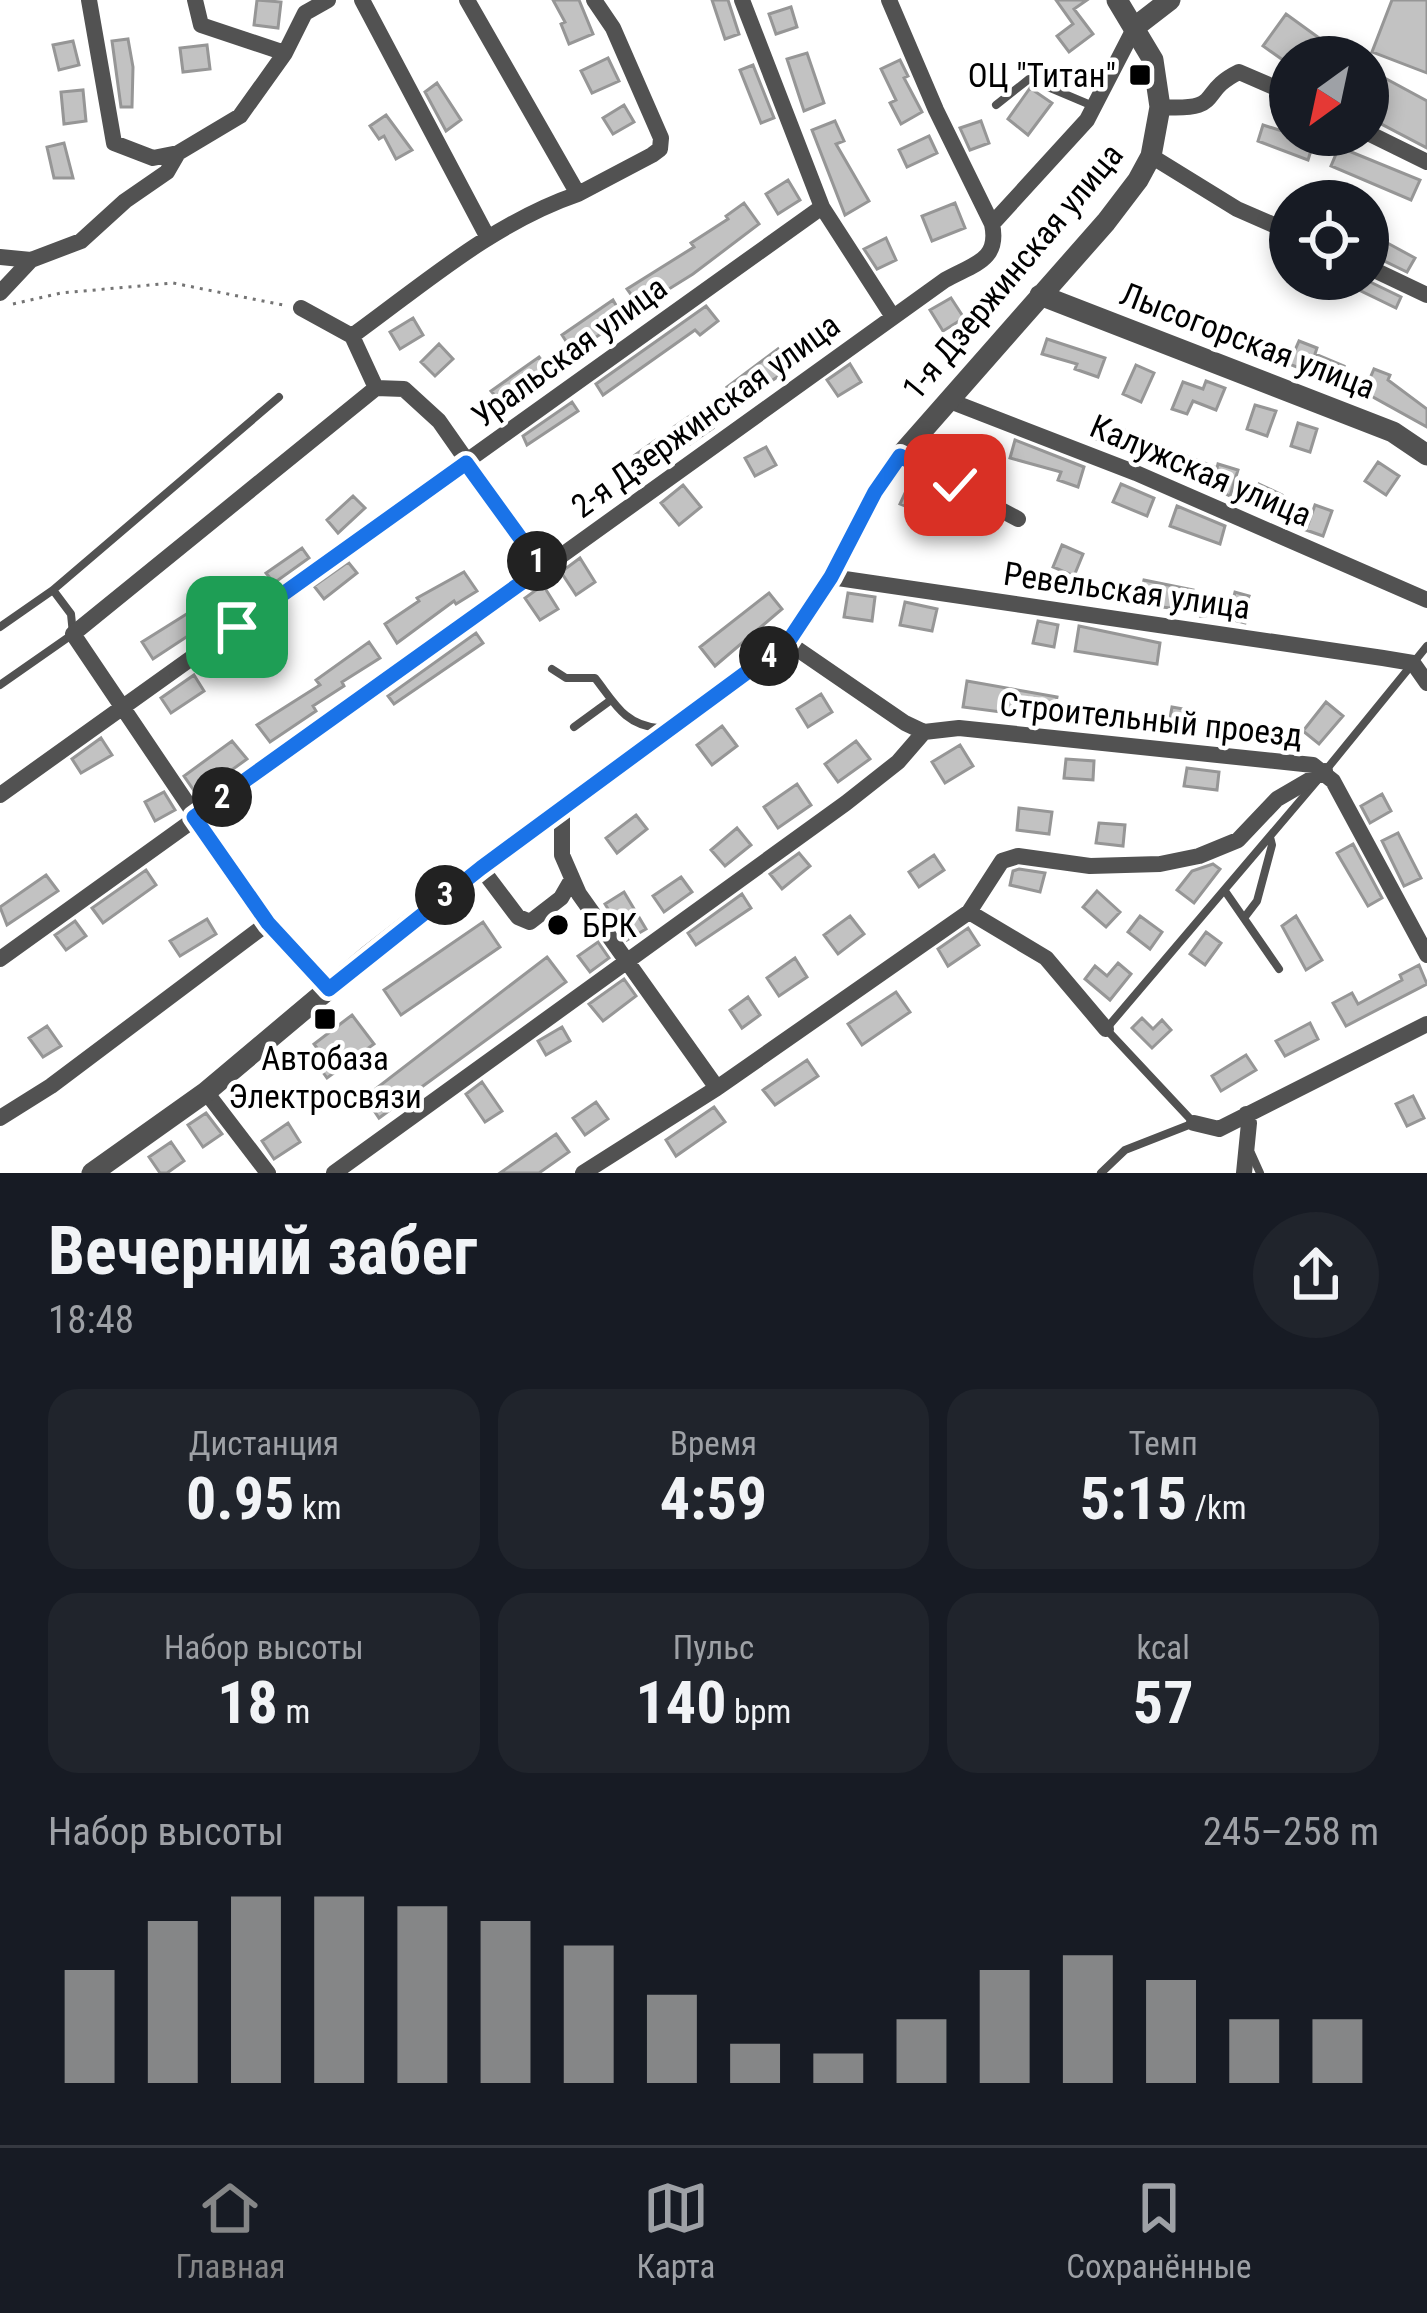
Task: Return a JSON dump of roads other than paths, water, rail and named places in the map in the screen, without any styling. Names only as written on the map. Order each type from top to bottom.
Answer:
[{"type":"street","points":[[88,0],[113,143],[153,158],[178,153],[240,116],[285,53],[304,13],[328,0]]},
{"type":"street","points":[[195,0],[201,25],[285,53]]},
{"type":"street","points":[[362,0],[488,238]]},
{"type":"street","points":[[467,0],[578,194]]},
{"type":"street","points":[[352,337],[488,238],[660,149],[662,139],[613,28],[594,0]]},
{"type":"street","points":[[742,0],[822,207],[893,317]]},
{"type":"street","points":[[889,0],[992,224]]},
{"type":"street","points":[[1117,0],[1153,60],[1160,107],[1192,109],[1207,104],[1227,77],[1239,72],[1269,85]]},
{"type":"street","points":[[1135,27],[1170,0]]},
{"type":"street","name":"2-я Дзержинская улица","points":[[0,958],[893,317],[991,254],[996,242],[992,224],[1088,120],[1135,27]]},
{"type":"street","name":"1-я Дзержинская улица","points":[[92,1173],[206,1092],[481,868],[788,642],[900,456],[1138,180],[1151,156],[1160,107]]},
{"type":"street","points":[[1389,143],[1427,162]]},
{"type":"street","points":[[0,293],[31,260],[81,241],[125,201],[167,172],[178,153]]},
{"type":"street","points":[[1151,156],[1237,209],[1269,223]]},
{"type":"street","name":"Уральская улица","points":[[0,795],[822,207]]},
{"type":"street","points":[[0,257],[31,260]]},
{"type":"street","points":[[1389,277],[1427,296]]},
{"type":"street","name":"Лысогорская улица","points":[[1040,295],[1393,432],[1427,455]]},
{"type":"street","points":[[301,308],[352,337],[376,388]]},
{"type":"street","points":[[329,989],[268,923],[73,634],[376,388],[393,386],[412,395],[439,422],[542,568]]},
{"type":"street","name":"Калужская улица","points":[[950,400],[1136,473],[1427,600]]},
{"type":"street","points":[[900,456],[1018,519]]},
{"type":"street","name":"Ревельская улица","points":[[831,577],[1413,663]]},
{"type":"street","points":[[334,1173],[846,803],[898,761],[924,732],[905,724],[788,642]]},
{"type":"street","points":[[1413,663],[1427,683]]},
{"type":"street","name":"Строительный проезд","points":[[924,732],[959,728],[1312,765],[1325,771],[1427,955]]},
{"type":"street","points":[[583,1173],[717,1088],[969,912],[1002,861],[1018,856],[1090,866],[1199,856],[1238,840],[1277,799],[1325,771]]},
{"type":"street","points":[[562,810],[562,855],[572,879],[717,1088]]},
{"type":"street","points":[[481,868],[518,917],[530,922],[561,898],[572,879]]},
{"type":"street","points":[[969,912],[1046,958],[1106,1029]]},
{"type":"street","points":[[0,1118],[268,923]]},
{"type":"street","points":[[1194,1123],[1215,1130],[1427,1024]]},
{"type":"street","points":[[206,1092],[268,1173]]},
{"type":"street","points":[[1244,1173],[1246,1114]]},
{"type":"lane","points":[[996,105],[1029,79],[1094,106]]},
{"type":"lane","points":[[0,627],[52,590],[278,397]]},
{"type":"lane","points":[[924,430],[955,485]]},
{"type":"lane","points":[[0,686],[73,634],[71,614],[52,590]]},
{"type":"lane","points":[[1101,1173],[1125,1150],[1194,1123],[1106,1029],[1427,646]]},
{"type":"lane","points":[[552,669],[566,678],[595,678],[636,724],[671,730]]},
{"type":"lane","points":[[574,727],[611,700]]},
{"type":"lane","points":[[1244,918],[1257,901],[1270,837]]},
{"type":"lane","points":[[1226,891],[1280,969]]},
{"type":"lane","points":[[1248,1147],[1260,1173]]},
{"type":"place","name":"ОЦ \"Титан\"","points":[[1140,75]]},
{"type":"place","name":"БРК","points":[[558,925]]},
{"type":"place","name":"Автобаза Электросвязи","points":[[325,1019]]}]
